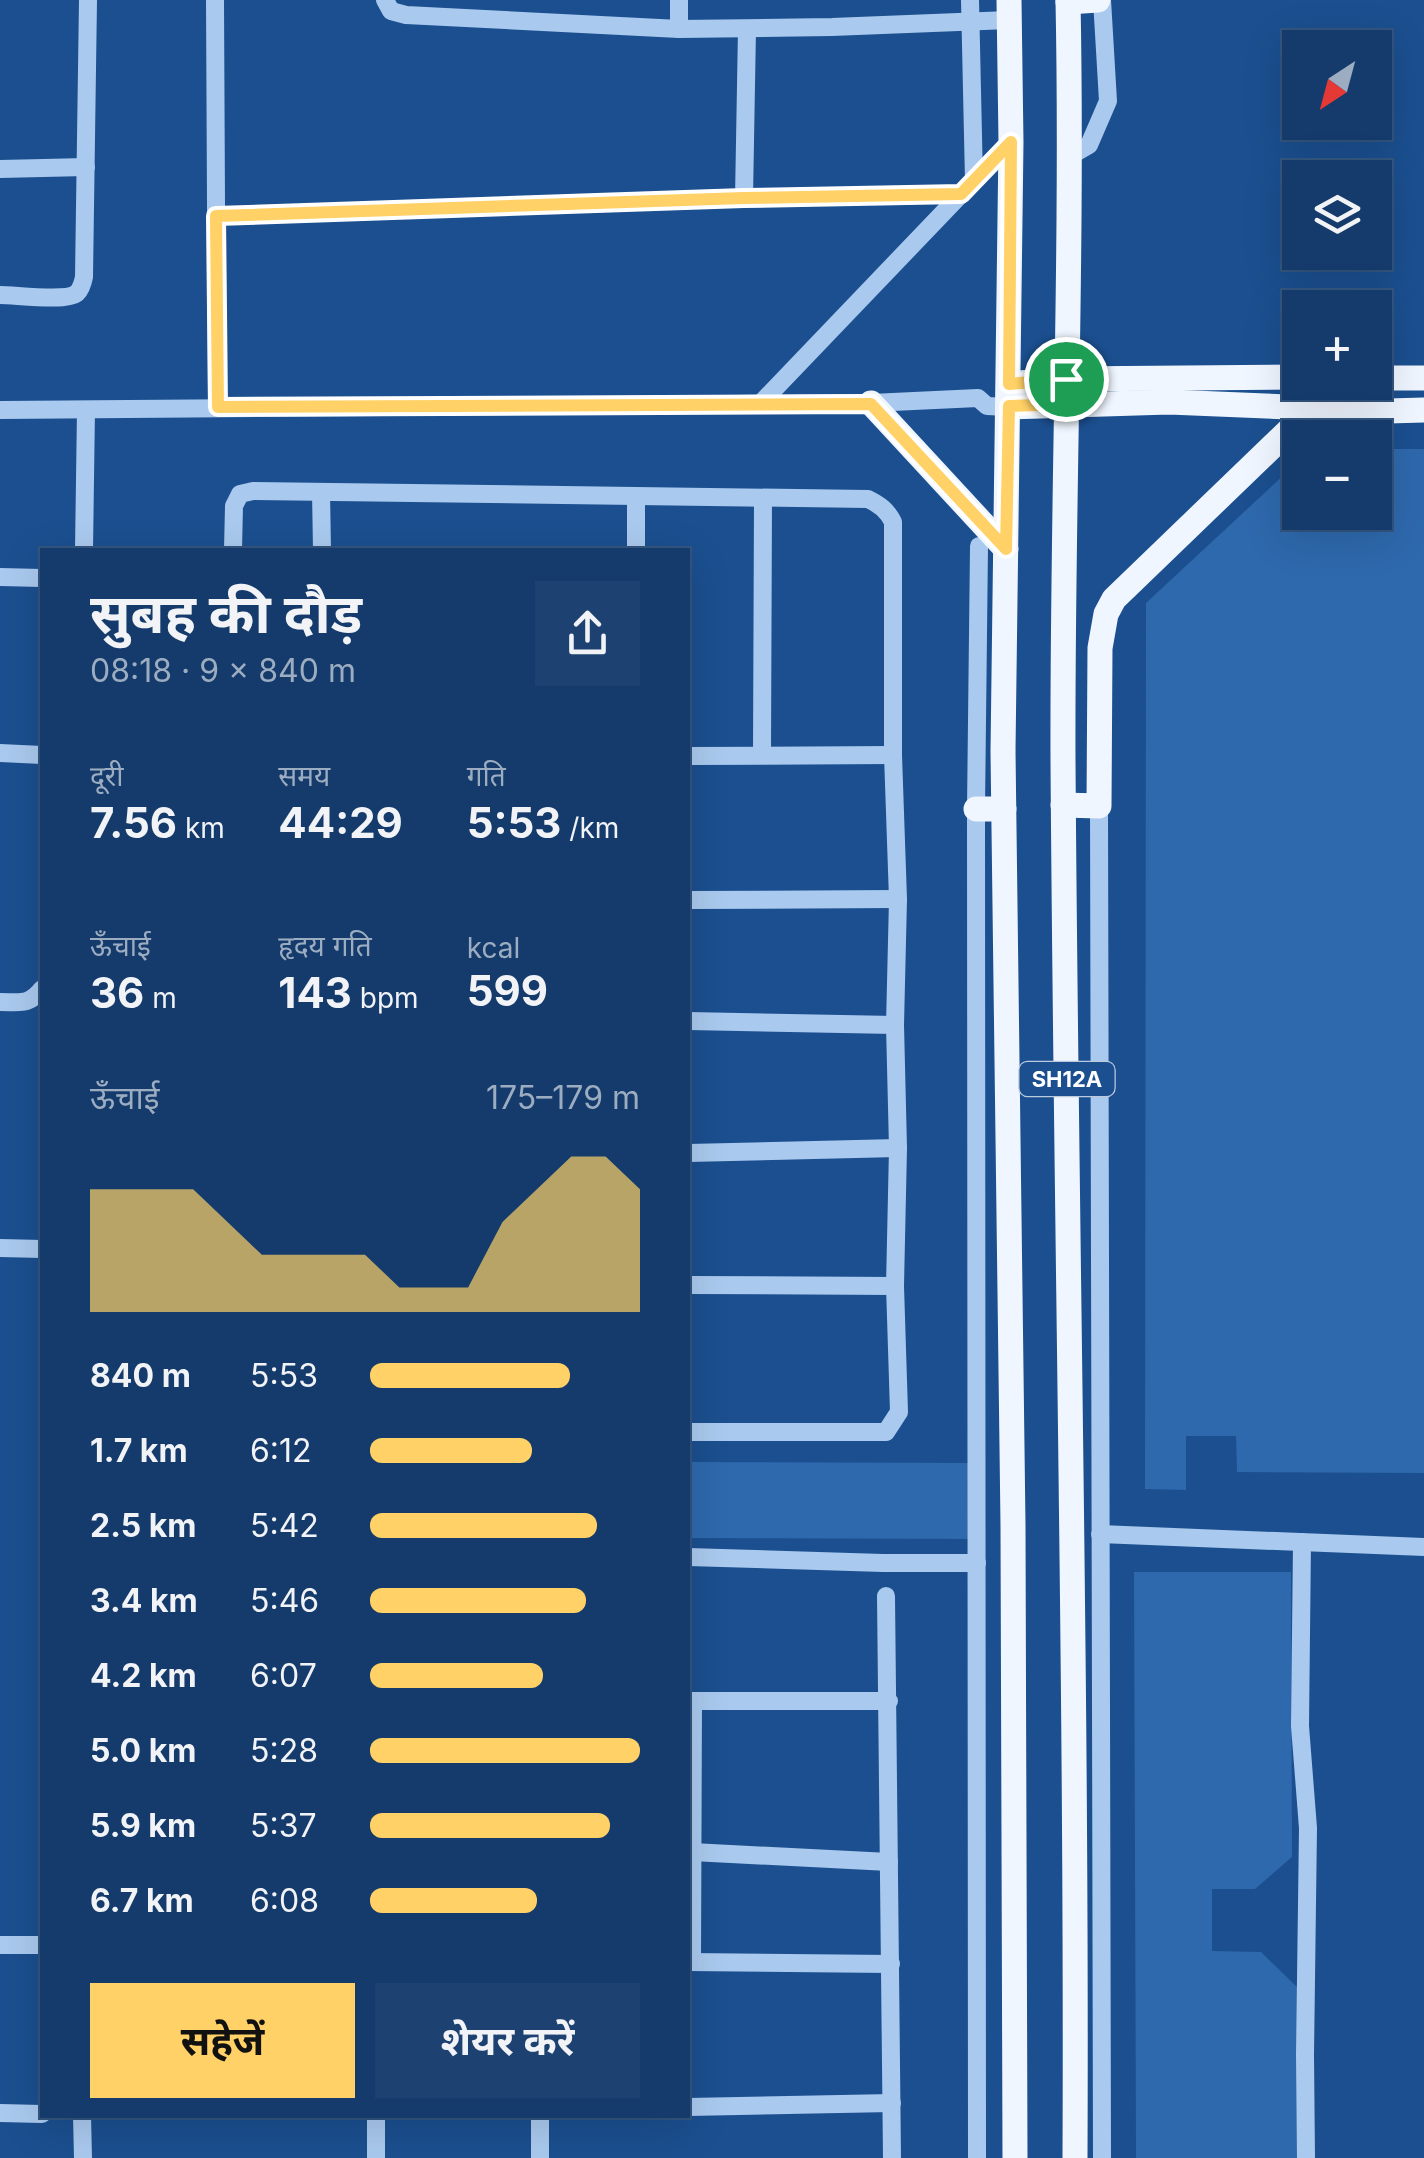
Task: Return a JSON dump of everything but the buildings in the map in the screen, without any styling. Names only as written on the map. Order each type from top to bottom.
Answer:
[{"type":"main road","points":[[1068,1],[1100,0]]},
{"type":"main road","name":"SH12A","points":[[1068,1],[1063,805],[1075,2158]]},
{"type":"main road","name":"SH12A","points":[[1009,10],[1004,809],[1013,1544],[1015,2158]]},
{"type":"main road","points":[[1009,395],[1282,378]]},
{"type":"main road","points":[[1392,378],[1424,378]]},
{"type":"main road","points":[[1066,392],[1169,402],[1424,410]]},
{"type":"main road","points":[[871,404],[1006,549]]},
{"type":"main road","points":[[1063,805],[1099,806],[1100,648],[1106,614],[1114,599],[1312,408]]},
{"type":"main road","points":[[976,809],[1004,809]]},
{"type":"street","points":[[0,295],[75,295],[84,277],[88,0]]},
{"type":"street","points":[[215,0],[218,407]]},
{"type":"street","points":[[385,0],[391,12],[406,16],[679,28],[970,21],[1009,10]]},
{"type":"street","points":[[679,0],[679,28]]},
{"type":"street","points":[[968,187],[974,112],[970,0]]},
{"type":"street","points":[[1070,156],[1089,145],[1108,101],[1100,0]]},
{"type":"street","points":[[744,198],[747,29]]},
{"type":"street","points":[[760,403],[1011,142]]},
{"type":"street","points":[[0,169],[86,166]]},
{"type":"street","points":[[216,216],[968,187]]},
{"type":"street","points":[[0,410],[871,404],[978,398],[986,388],[1009,395]]},
{"type":"street","points":[[84,548],[86,410]]},
{"type":"street","points":[[233,548],[234,506],[240,494],[253,490],[868,499],[881,506],[893,522],[893,755],[898,899],[894,1286],[899,1412],[886,1432],[690,1432]]},
{"type":"street","points":[[320,492],[322,548]]},
{"type":"street","points":[[636,497],[636,548]]},
{"type":"street","points":[[762,756],[763,498]]},
{"type":"street","points":[[977,2158],[979,546]]},
{"type":"street","points":[[0,576],[40,578]]},
{"type":"street","points":[[0,753],[40,755]]},
{"type":"street","points":[[690,756],[893,755]]},
{"type":"street","points":[[1099,806],[1102,2158]]},
{"type":"street","points":[[690,900],[898,899]]},
{"type":"street","points":[[0,1002],[33,1000],[40,991]]},
{"type":"street","points":[[690,1021],[895,1025]]},
{"type":"street","points":[[690,1153],[898,1148]]},
{"type":"street","points":[[0,1248],[40,1249]]},
{"type":"street","points":[[690,1284],[894,1286]]},
{"type":"street","points":[[1100,1534],[1424,1547]]},
{"type":"street","points":[[1302,1542],[1300,1726],[1308,1828],[1306,2158]]},
{"type":"street","points":[[690,1557],[977,1562]]},
{"type":"street","points":[[886,1596],[892,2158]]},
{"type":"street","points":[[888,1701],[690,1701],[690,1962],[891,1964]]},
{"type":"street","points":[[692,1852],[889,1862]]},
{"type":"street","points":[[0,1945],[40,1945]]},
{"type":"street","points":[[690,2107],[892,2102]]},
{"type":"street","points":[[0,2113],[40,2114]]},
{"type":"street","points":[[82,2118],[84,2158]]},
{"type":"street","points":[[376,2118],[376,2158]]},
{"type":"street","points":[[540,2118],[540,2158]]},
{"type":"shaded area","points":[[1392,449],[1424,449],[1424,1473],[1237,1472],[1236,1436],[1186,1436],[1186,1490],[1145,1489],[1146,603],[1282,477],[1282,530],[1392,530]]},
{"type":"shaded area","points":[[690,1462],[979,1463],[979,1539],[690,1538]]},
{"type":"shaded area","points":[[1134,1572],[1291,1572],[1292,1857],[1255,1889],[1212,1889],[1212,1951],[1261,1952],[1298,1988],[1299,2158],[1136,2158]]},
{"type":"route","points":[[1011,142],[1009,384],[1066,379],[1066,404],[1009,406],[1006,549],[871,404],[218,407],[216,216],[961,194],[1011,142]]}]
